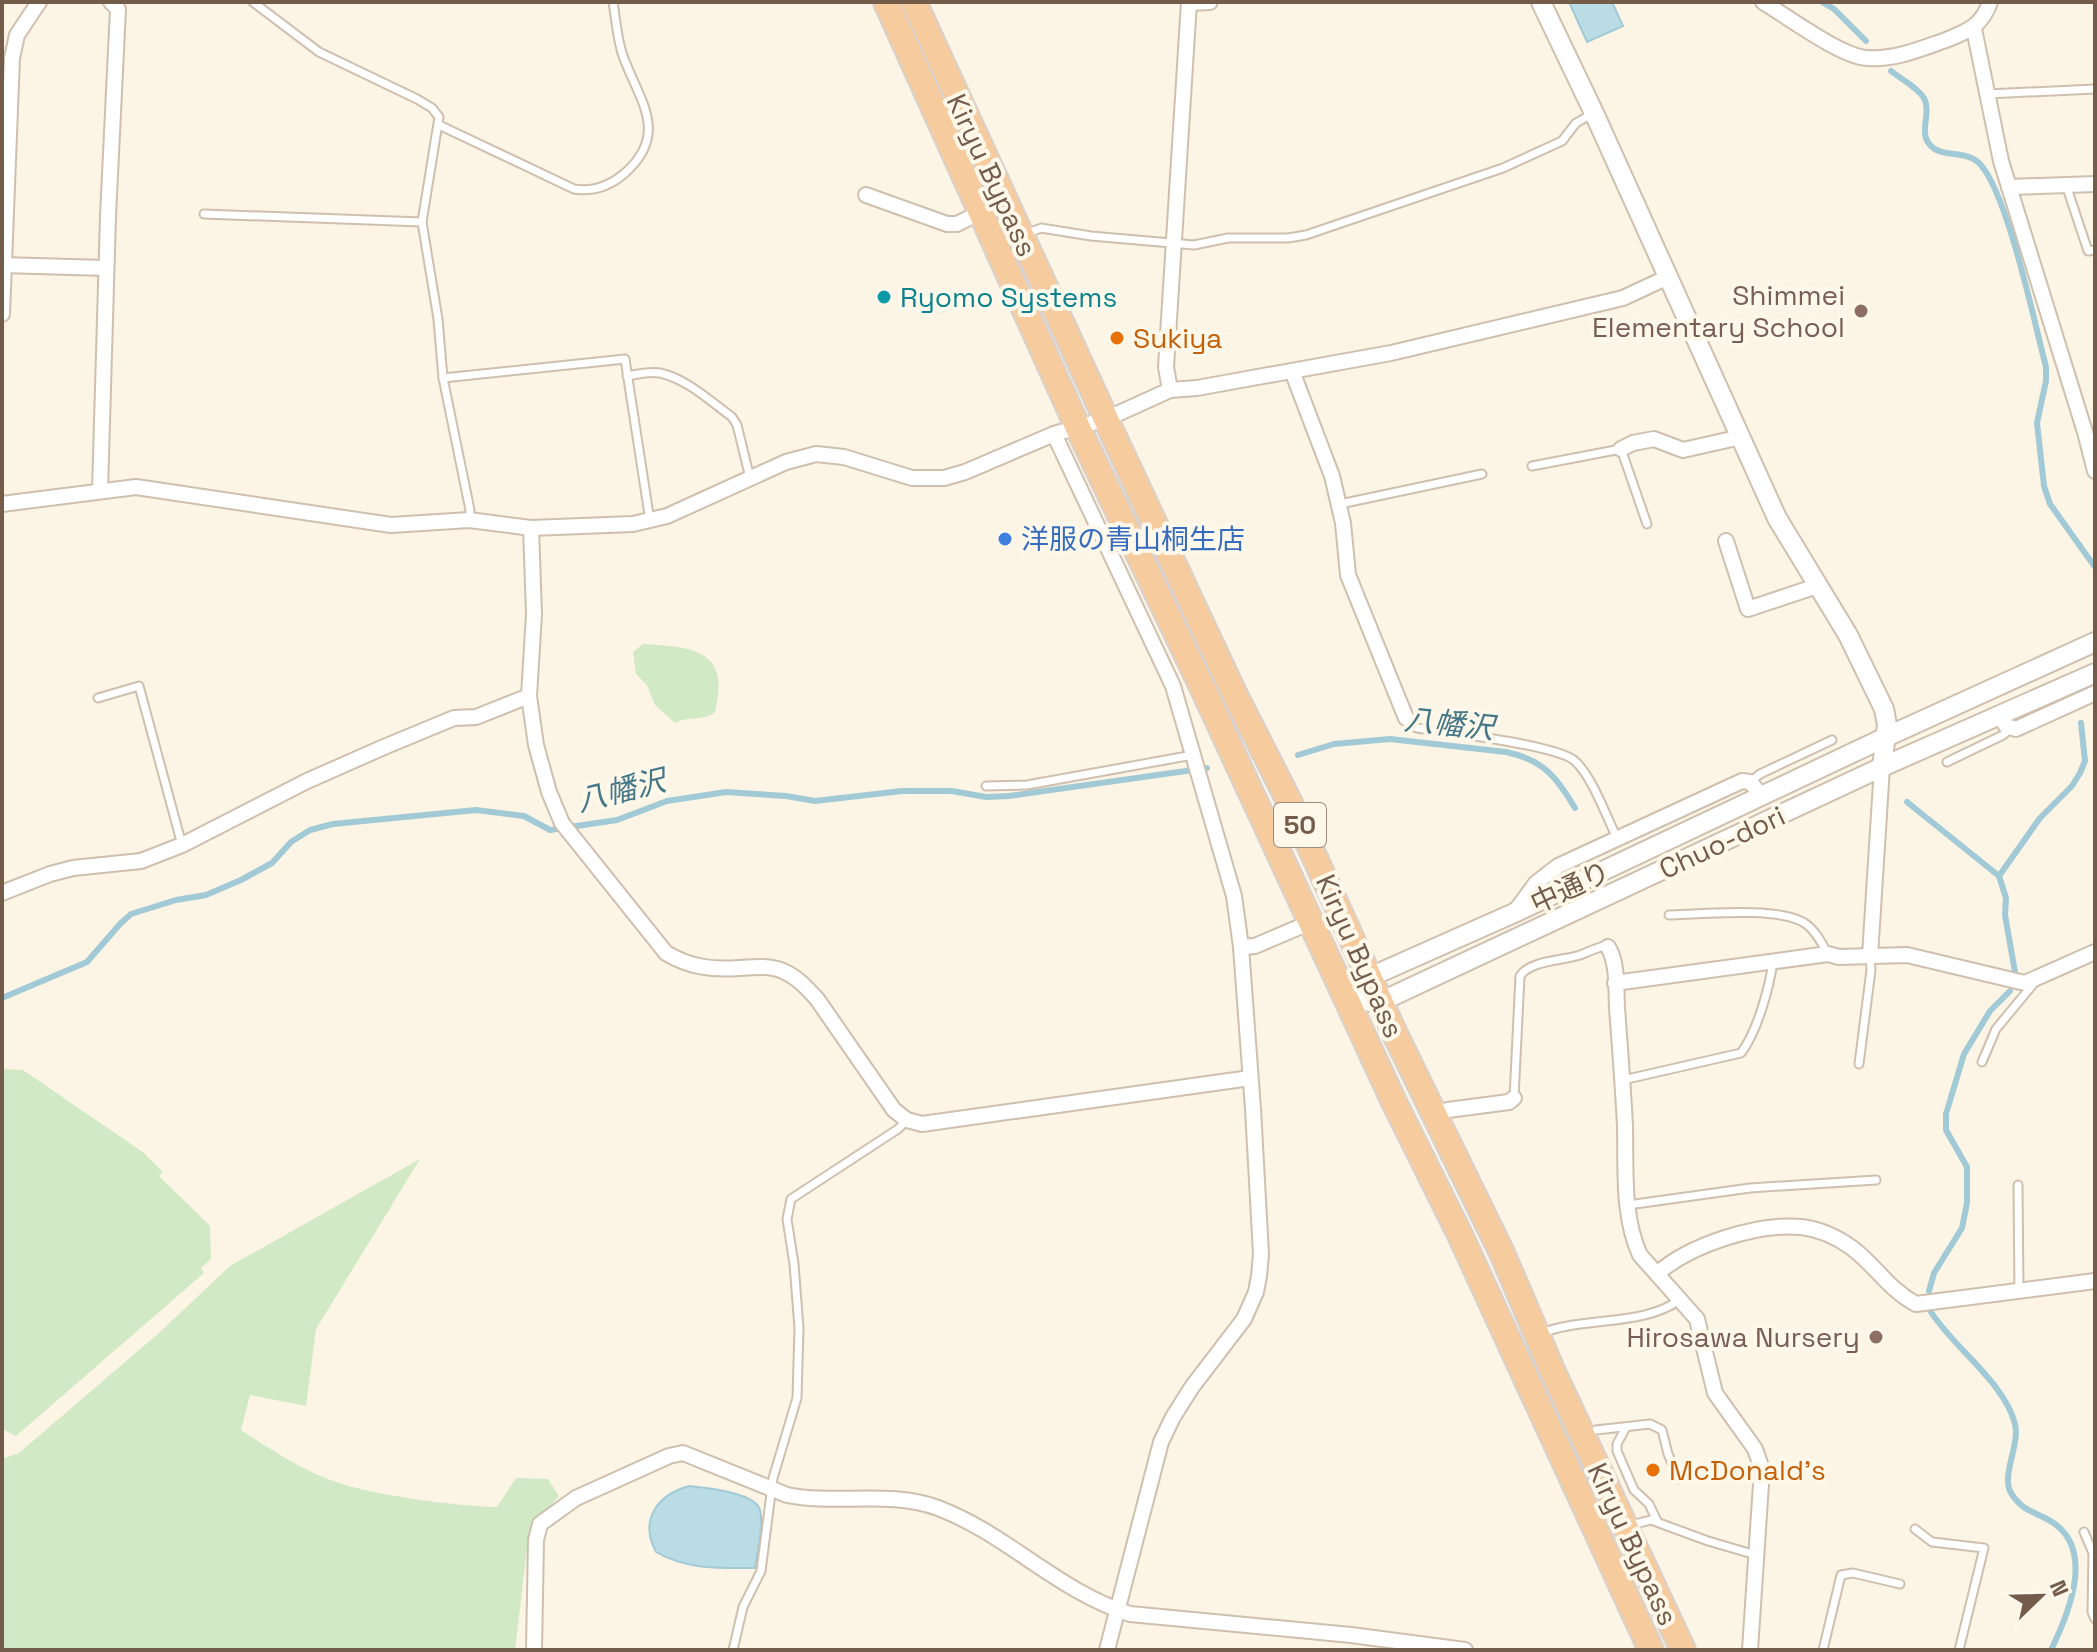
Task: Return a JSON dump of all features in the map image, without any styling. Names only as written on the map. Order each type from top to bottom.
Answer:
[{"type":"highway","name":"Kiryu Bypass","points":[[886,2],[1078,428],[1492,1303],[1651,1650]]},
{"type":"highway","name":"Kiryu Bypass","points":[[914,2],[1235,695],[1290,803],[1380,1002],[1502,1253],[1683,1650]]},
{"type":"street","points":[[2,314],[5,153],[12,58],[9,34],[39,2]]},
{"type":"street","points":[[100,491],[106,268],[118,39],[118,9],[111,2]]},
{"type":"street","points":[[1170,390],[1166,367],[1189,2],[1210,2]]},
{"type":"street","points":[[1541,2],[1777,518],[1848,635],[1884,709],[1886,737],[1870,956]]},
{"type":"street","points":[[1763,2],[1837,47],[1866,58],[1910,54],[1974,29],[1987,14],[1990,2]]},
{"type":"street","points":[[1974,29],[1992,129],[2095,471]]},
{"type":"street","points":[[2009,187],[2095,184]]},
{"type":"street","points":[[866,195],[947,224],[957,224],[979,213]]},
{"type":"street","points":[[3,265],[106,268]]},
{"type":"street","points":[[2,504],[100,491],[155,488],[225,502],[391,525],[469,520],[531,528],[650,521],[697,505],[786,462],[816,454],[844,457],[912,478],[944,478],[1054,434],[1106,419],[1170,390],[1197,388],[1391,353],[1623,298],[1668,277]]},
{"type":"street","points":[[1292,371],[1340,504],[1348,575],[1406,718]]},
{"type":"street","points":[[1054,434],[1173,686],[1234,896],[1241,947],[1261,1254],[1256,1292],[1244,1319],[1192,1387],[1161,1442],[1107,1650]]},
{"type":"street","points":[[1621,449],[1654,439],[1683,450],[1741,437]]},
{"type":"street","points":[[531,528],[534,614],[529,696],[543,773],[562,823],[666,953],[684,964],[703,967],[774,968],[805,985],[887,1102],[907,1120],[922,1124],[1250,1078]]},
{"type":"street","points":[[1726,541],[1748,609],[1817,586]]},
{"type":"street","name":"中通り","points":[[1347,1001],[1370,977],[1514,913],[1756,789],[1886,737],[2095,642]]},
{"type":"street","name":"Chuo-dori","points":[[1347,1001],[1380,1002],[1882,767],[2004,722],[2095,673]]},
{"type":"street","points":[[2004,722],[2025,726],[2095,693]]},
{"type":"street","points":[[2,893],[73,868],[141,861],[182,845],[307,781],[384,747],[454,718],[476,717],[529,696]]},
{"type":"street","points":[[1514,913],[1542,876],[1742,781],[1756,789]]},
{"type":"street","points":[[1241,947],[1255,946],[1311,922]]},
{"type":"street","points":[[1608,947],[1612,955],[1623,1080],[1628,1205],[1636,1245],[1640,1255],[1697,1319],[1715,1393],[1760,1459],[1762,1480],[1750,1650]]},
{"type":"street","points":[[1615,983],[1828,954],[1839,957],[1907,955],[2025,983],[2095,952]]},
{"type":"street","points":[[1435,1117],[1448,1110],[1509,1102],[1514,1098]]},
{"type":"street","points":[[1657,1274],[1676,1258],[1707,1244],[1774,1228],[1801,1227],[1826,1233],[1853,1249],[1898,1295],[1916,1304],[2095,1281]]},
{"type":"street","points":[[534,1650],[536,1540],[540,1524],[576,1498],[669,1456],[683,1453],[772,1490],[804,1498],[901,1500],[936,1508],[977,1527],[1097,1603],[1130,1614],[1351,1635],[1465,1650]]},
{"type":"lane","points":[[253,2],[319,52],[432,108],[439,117],[422,222],[438,319],[443,378],[470,510],[469,520]]},
{"type":"lane","points":[[439,125],[574,189],[596,189],[617,180],[637,159],[647,141],[649,128],[645,103],[627,67],[618,39],[613,2]]},
{"type":"lane","points":[[1987,94],[2095,89]]},
{"type":"lane","points":[[1020,236],[1041,228],[1091,236],[1194,245],[1228,238],[1306,235],[1503,168],[1562,141],[1576,123],[1594,113]]},
{"type":"lane","points":[[2066,185],[2088,251],[2095,250]]},
{"type":"lane","points":[[204,214],[422,222]]},
{"type":"lane","points":[[443,378],[625,359],[650,521]]},
{"type":"lane","points":[[627,376],[657,372],[673,377],[732,417],[737,425],[750,478]]},
{"type":"lane","points":[[1532,466],[1621,449],[1647,524]]},
{"type":"lane","points":[[1340,504],[1482,474]]},
{"type":"lane","points":[[98,698],[139,686],[182,845]]},
{"type":"lane","points":[[1406,718],[1410,726],[1417,728],[1518,744],[1568,756],[1584,772],[1617,839]]},
{"type":"lane","points":[[1947,762],[2003,735],[2004,722]]},
{"type":"lane","points":[[1756,789],[1760,774],[1832,740]]},
{"type":"lane","points":[[986,786],[1027,785],[1194,758]]},
{"type":"lane","points":[[1669,915],[1759,913],[1786,916],[1809,926],[1828,954]]},
{"type":"lane","points":[[1514,1098],[1520,976],[1524,970],[1534,966],[1608,947]]},
{"type":"lane","points":[[1859,1064],[1871,970],[1870,956]]},
{"type":"lane","points":[[1623,1080],[1741,1053],[1748,1043],[1766,992],[1773,960]]},
{"type":"lane","points":[[1982,1062],[1996,1029],[2037,980]]},
{"type":"lane","points":[[733,1650],[743,1607],[761,1571],[773,1478],[793,1418],[798,1377],[798,1315],[788,1208],[791,1199],[907,1120]]},
{"type":"lane","points":[[1628,1205],[1750,1188],[1876,1180]]},
{"type":"lane","points":[[2018,1185],[2019,1291]]},
{"type":"lane","points":[[1537,1335],[1566,1326],[1658,1312],[1679,1300]]},
{"type":"lane","points":[[1596,1430],[1650,1424],[1662,1430],[1679,1479]]},
{"type":"lane","points":[[1625,1429],[1617,1451],[1634,1490],[1647,1501],[1657,1521]]},
{"type":"lane","points":[[1625,1528],[1639,1522],[1657,1521],[1756,1555]]},
{"type":"lane","points":[[1915,1529],[1932,1542],[1984,1548],[1959,1650]]},
{"type":"lane","points":[[2084,1532],[2094,1553],[2092,1612],[2095,1619]]},
{"type":"lane","points":[[1823,1650],[1841,1575],[1853,1573],[1900,1584]]},
{"type":"green space","points":[[643,644],[692,650],[713,664],[719,691],[715,712],[706,717],[675,723],[655,705],[647,685],[636,674],[633,652]]},
{"type":"green space","points":[[2,1069],[23,1070],[144,1153],[163,1172],[159,1176],[210,1226],[211,1259],[201,1268],[204,1273],[16,1436],[2,1429]]},
{"type":"green space","points":[[420,1159],[316,1329],[306,1406],[250,1395],[241,1430],[314,1473],[355,1488],[395,1496],[497,1507],[516,1478],[548,1479],[559,1496],[529,1532],[515,1650],[2,1650],[2,1459],[19,1453],[160,1332],[230,1266]]},
{"type":"water","points":[[1569,2],[1612,2],[1623,26],[1587,42]]},
{"type":"water","points":[[689,1486],[729,1492],[756,1504],[760,1510],[761,1524],[755,1568],[692,1565],[656,1552],[649,1529],[654,1510],[668,1496]]},
{"type":"waterway","points":[[1822,2],[1834,9],[1866,41]]},
{"type":"waterway","points":[[1891,71],[1924,98],[1927,110],[1925,134],[1930,145],[1941,152],[1974,159],[1990,180],[2000,202],[2019,260],[2046,367],[2037,423],[2044,486],[2050,504],[2095,567]]},
{"type":"waterway","points":[[1999,876],[2040,818],[2072,786],[2080,773],[2085,761],[2081,723]]},
{"type":"waterway","name":"八幡沢","points":[[1298,755],[1334,744],[1390,739],[1506,752],[1530,760],[1547,771],[1575,808]]},
{"type":"waterway","name":"八幡沢","points":[[2,998],[87,962],[131,914],[176,900],[206,895],[241,880],[272,863],[291,842],[310,830],[333,824],[476,810],[524,816],[550,830],[617,820],[667,801],[726,792],[815,801],[902,791],[1009,796],[1207,768]]},
{"type":"waterway","name":"八幡沢","points":[[1907,802],[1999,876],[2006,898],[2005,915],[2015,972]]},
{"type":"waterway","points":[[1929,1291],[1934,1273],[1962,1228],[1967,1203],[1967,1167],[1946,1130],[1946,1114],[1964,1054],[1990,1011],[2010,991]]},
{"type":"waterway","points":[[1931,1312],[1990,1380],[2009,1409],[2016,1432],[2008,1476],[2010,1491],[2021,1505],[2062,1530],[2071,1545],[2075,1580],[2065,1617],[2051,1650]]},
{"type":"place","name":"Ryomo Systems","points":[[884,297]]},
{"type":"place","name":"Shimmei Elementary School","points":[[1861,311]]},
{"type":"place","name":"Sukiya","points":[[1117,338]]},
{"type":"place","name":"洋服の青山桐生店","points":[[1005,539]]},
{"type":"place","name":"Hirosawa Nursery","points":[[1876,1337]]},
{"type":"place","name":"McDonald's","points":[[1653,1470]]}]
